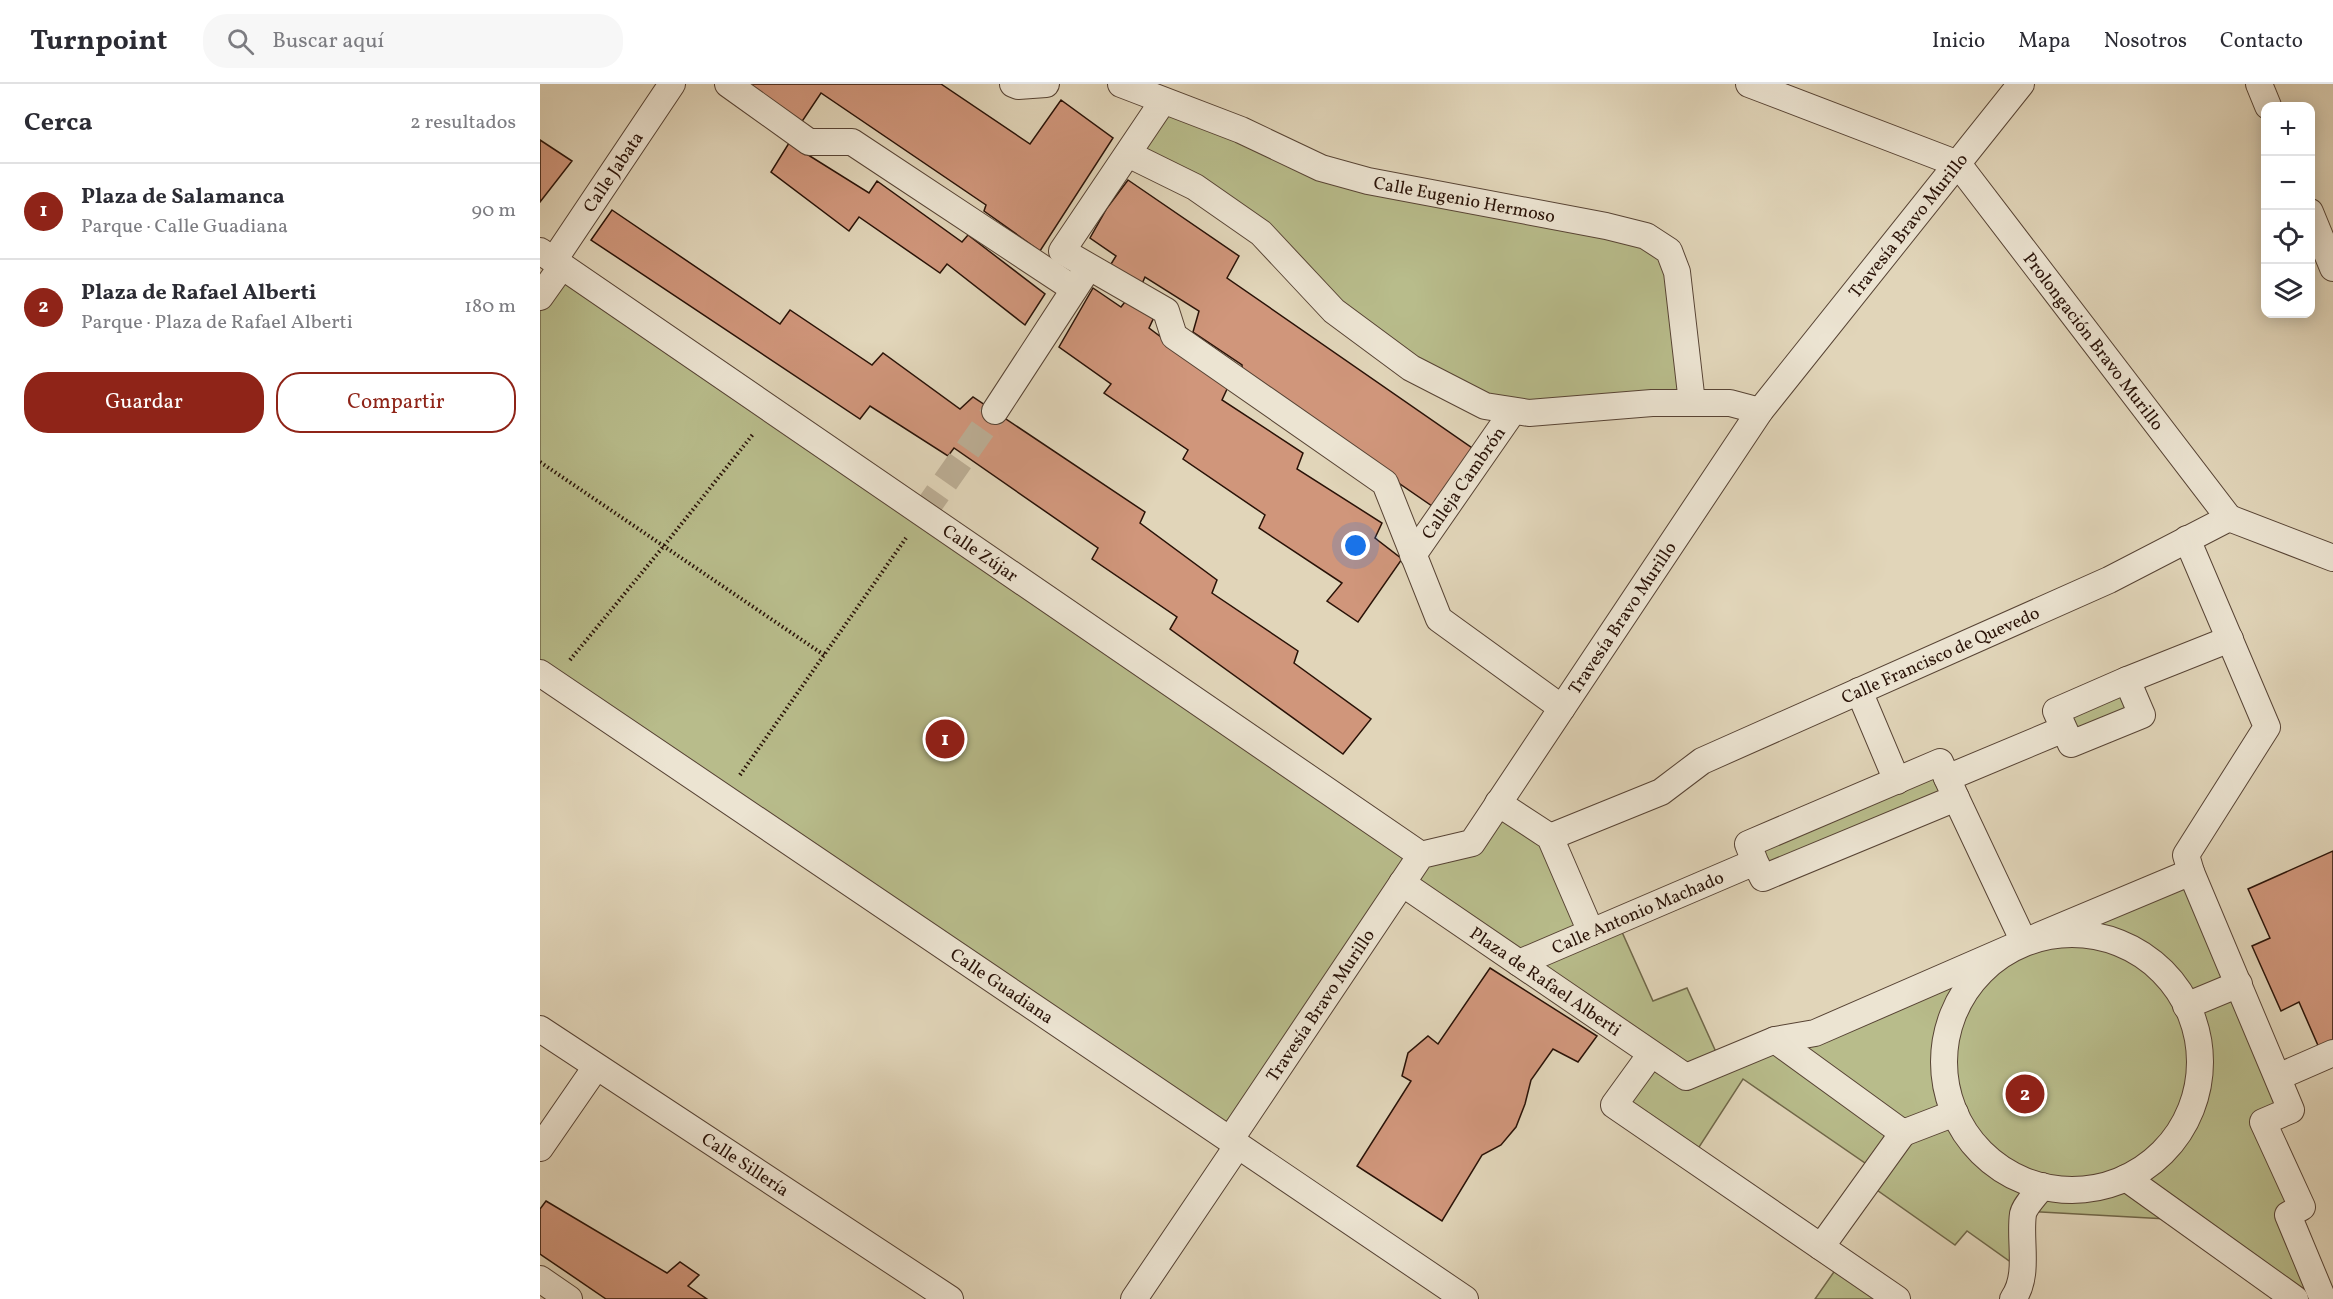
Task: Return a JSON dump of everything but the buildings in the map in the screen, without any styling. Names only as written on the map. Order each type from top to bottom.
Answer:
[{"type":"street","name":"Calle Jabata","points":[[540,297],[552,259],[672,84]]},
{"type":"street","points":[[728,84],[809,142],[852,142],[1074,289]]},
{"type":"street","points":[[1013,84],[1018,86],[1046,84]]},
{"type":"street","name":"Calle Eugenio Hermoso","points":[[1121,84],[1241,130],[1321,168],[1368,181],[1606,226],[1646,236],[1669,252],[1677,272],[1692,403]]},
{"type":"street","points":[[1749,84],[1958,164]]},
{"type":"street","name":"Travesía Bravo Murillo","points":[[1134,1299],[1421,855],[1472,843],[1760,411],[2021,84]]},
{"type":"street","points":[[2259,84],[2266,102]]},
{"type":"street","points":[[1163,101],[1062,251],[1166,311],[1174,336],[1385,483],[1439,619],[1562,708]]},
{"type":"street","points":[[1128,154],[1195,187],[1261,233],[1334,311],[1411,368],[1485,406],[1529,413],[1652,402],[1730,403],[1760,411]]},
{"type":"street","name":"Prolongación Bravo Murillo","points":[[1958,164],[2229,518]]},
{"type":"street","points":[[2315,224],[2333,268]]},
{"type":"street","name":"Calle Zújar","points":[[552,259],[1421,855]]},
{"type":"street","points":[[995,411],[1089,267]]},
{"type":"street","name":"Calleja Cambrón","points":[[1413,555],[1513,411]]},
{"type":"street","points":[[2229,518],[2333,558]]},
{"type":"street","name":"Calle Francisco de Quevedo","points":[[1550,837],[1661,792],[1702,761],[2109,580],[2229,518]]},
{"type":"street","points":[[2187,539],[2267,727],[2186,855],[2191,872],[2292,1110],[2263,1122],[2302,1207],[2288,1215],[2323,1299]]},
{"type":"street","points":[[2127,680],[2142,715],[2071,744],[2056,711],[2127,680],[2230,639]]},
{"type":"street","name":"Calle Guadiana","points":[[546,677],[1465,1299]]},
{"type":"street","points":[[1859,691],[1897,781]]},
{"type":"street","points":[[2024,942],[1951,788],[1940,762],[1748,844],[1763,878],[1951,788],[2064,729]]},
{"type":"street","points":[[1498,803],[1550,837],[1591,932]]},
{"type":"street","name":"Calle Antonio Machado","points":[[1519,963],[1755,862]]},
{"type":"street","name":"Plaza de Rafael Alberti","points":[[1402,883],[1686,1077],[1775,1041],[1815,1034],[2191,872]]},
{"type":"street","name":"Plaza de Rafael Alberti","points":[[2064,933],[2104,937],[2142,953],[2172,981],[2186,1006],[2192,1016],[2201,1056],[2196,1097],[2179,1134],[2151,1164],[2115,1184],[2072,1191],[2028,1184],[1989,1162],[1961,1128],[1945,1086],[1944,1042],[1958,999],[1986,964],[2024,942],[2064,933]]},
{"type":"street","points":[[2186,1006],[2239,984]]},
{"type":"street","name":"Calle Sillería","points":[[540,1029],[950,1299]]},
{"type":"street","points":[[1775,1041],[1903,1133]]},
{"type":"street","points":[[2278,1077],[2333,1053]]},
{"type":"street","points":[[1651,1054],[1614,1105],[1897,1299]]},
{"type":"street","points":[[540,1148],[596,1068]]},
{"type":"street","points":[[1821,1247],[1903,1133],[1955,1113]]},
{"type":"street","points":[[2126,1178],[2295,1299]]},
{"type":"street","points":[[2013,1299],[2018,1292],[2022,1270],[2024,1211],[2042,1186]]},
{"type":"street","points":[[540,1279],[569,1299]]},
{"type":"path","points":[[546,677],[663,547],[772,410]]},
{"type":"path","points":[[540,462],[824,655]]},
{"type":"path","points":[[724,797],[923,514]]},
{"type":"green space","points":[[1163,101],[1321,168],[1669,251],[1692,403],[1529,413],[1411,368],[1261,233],[1128,154]]},
{"type":"green space","points":[[562,266],[1421,855],[1472,843],[1498,803],[1550,837],[1591,932],[1617,921],[1653,1001],[1687,988],[1721,1063],[2191,872],[2291,1110],[2263,1122],[2302,1207],[2288,1215],[2323,1299],[2295,1299],[2185,1220],[2024,1211],[2022,1270],[1967,1231],[1955,1245],[1867,1183],[1875,1170],[1743,1079],[1692,1158],[1614,1105],[1651,1054],[1402,883],[1230,1140],[540,673],[540,297]]},
{"type":"green space","points":[[2127,680],[2142,715],[2071,744],[2056,711]]},
{"type":"green space","points":[[1940,762],[1956,798],[1763,878],[1748,844]]},
{"type":"green space","points":[[1836,1269],[1878,1299],[1815,1299]]},
{"type":"tunnel","points":[[923,514],[995,411]]},
{"type":"place","name":"Plaza de Salamanca","points":[[945,739]]},
{"type":"place","name":"Plaza de Rafael Alberti","points":[[2025,1094]]}]
